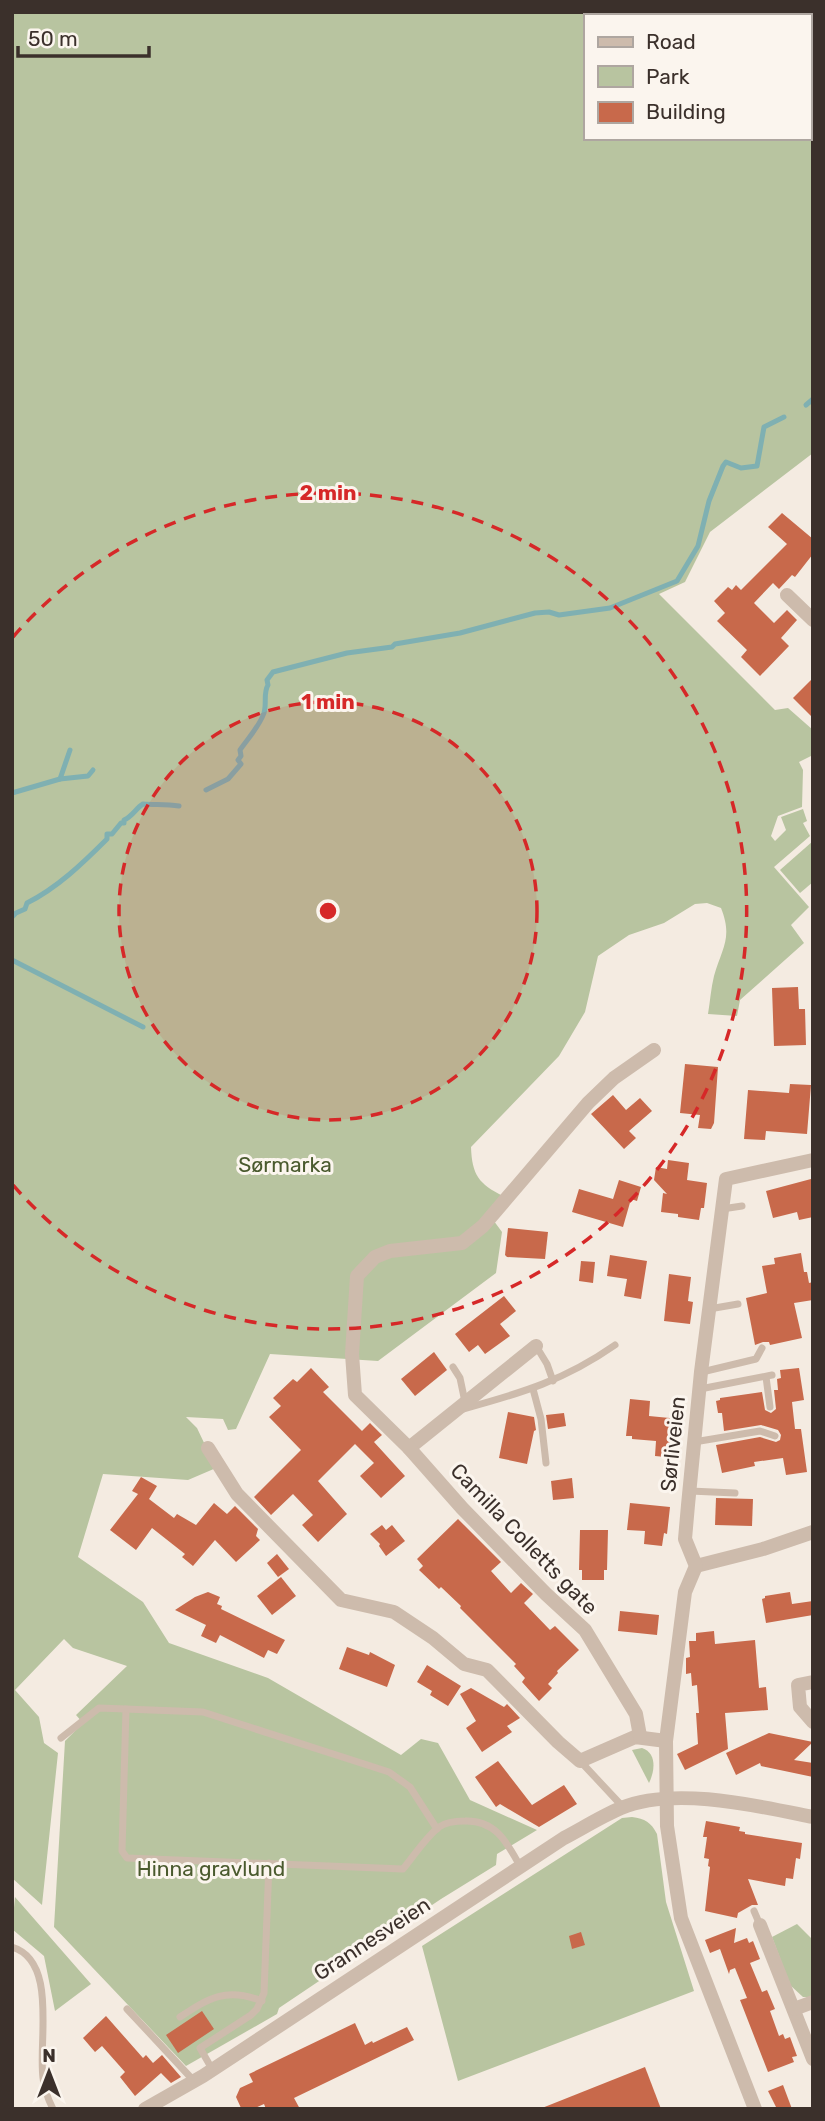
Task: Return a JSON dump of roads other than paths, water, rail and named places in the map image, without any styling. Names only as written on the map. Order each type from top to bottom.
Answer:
[{"type":"street","points":[[787,595],[813,620]]},
{"type":"street","name":"Camilla Colletts gate","points":[[640,1736],[636,1714],[585,1630],[546,1594],[462,1508],[409,1448],[355,1395],[352,1354],[357,1276],[374,1257],[390,1251],[462,1243],[484,1226],[588,1103],[614,1078],[654,1050]]},
{"type":"street","name":"Sørliveien","points":[[696,1566],[685,1539],[701,1372],[726,1179],[813,1160]]},
{"type":"street","points":[[409,1448],[536,1346]]},
{"type":"street","points":[[208,1448],[237,1494],[341,1600],[394,1612],[433,1638],[464,1664],[487,1670],[580,1761],[640,1736],[666,1741]]},
{"type":"street","points":[[755,2109],[681,1917],[671,1856],[666,1799],[666,1741],[685,1592],[696,1566],[763,1549],[813,1532]]},
{"type":"street","points":[[813,1682],[798,1685],[800,1707],[813,1722]]},
{"type":"street","name":"Grannesveien","points":[[145,2109],[194,2081],[564,1838],[623,1807],[666,1799],[699,1798],[813,1817]]},
{"type":"street","points":[[760,1925],[813,2059]]},
{"type":"street","points":[[794,2010],[813,2002]]},
{"type":"lane","points":[[721,1209],[742,1206]]},
{"type":"lane","points":[[709,1309],[738,1304]]},
{"type":"lane","points":[[453,1412],[553,1381],[589,1363],[615,1345]]},
{"type":"lane","points":[[536,1346],[553,1381]]},
{"type":"lane","points":[[701,1372],[756,1359],[762,1348]]},
{"type":"lane","points":[[453,1367],[460,1378],[465,1402]]},
{"type":"lane","points":[[700,1388],[769,1376],[770,1408]]},
{"type":"lane","points":[[533,1389],[541,1419],[546,1463]]},
{"type":"lane","points":[[694,1442],[760,1431],[775,1436]]},
{"type":"lane","points":[[689,1491],[735,1493]]},
{"type":"lane","points":[[61,1738],[99,1708],[203,1712],[389,1772],[410,1787],[437,1829]]},
{"type":"lane","points":[[126,1709],[124,1856],[403,1869],[437,1829],[450,1822],[462,1821],[486,1824],[504,1838],[520,1866]]},
{"type":"lane","points":[[580,1761],[623,1807]]},
{"type":"lane","points":[[212,2069],[200,2048],[251,2015],[262,2001],[265,1985],[269,1863]]},
{"type":"lane","points":[[754,1910],[760,1925]]},
{"type":"lane","points":[[12,1947],[26,1954],[36,1966],[41,1982],[43,2077],[46,2095],[53,2109]]},
{"type":"lane","points":[[180,2017],[216,1996],[240,1995],[262,2001]]},
{"type":"lane","points":[[127,2009],[194,2081]]},
{"type":"waterway","points":[[806,405],[813,399]]},
{"type":"waterway","points":[[206,790],[228,779],[241,764],[238,760],[241,756],[240,750],[262,718],[267,680],[273,672],[347,653],[460,633],[535,613],[549,612],[559,615],[610,608],[677,581],[698,546],[709,501],[723,466],[726,462],[741,468],[757,466],[764,427],[784,417]]},
{"type":"waterway","points":[[60,779],[70,750]]},
{"type":"waterway","points":[[12,793],[60,779],[88,776],[93,770]]},
{"type":"waterway","points":[[12,917],[25,909],[27,903],[69,875],[107,839],[107,834],[112,834],[143,804],[179,806]]},
{"type":"waterway","points":[[12,960],[143,1027]]},
{"type":"park label","name":"Sørmarka","points":[[285,1165]]},
{"type":"park label","name":"Hinna gravlund","points":[[211,1869]]}]
